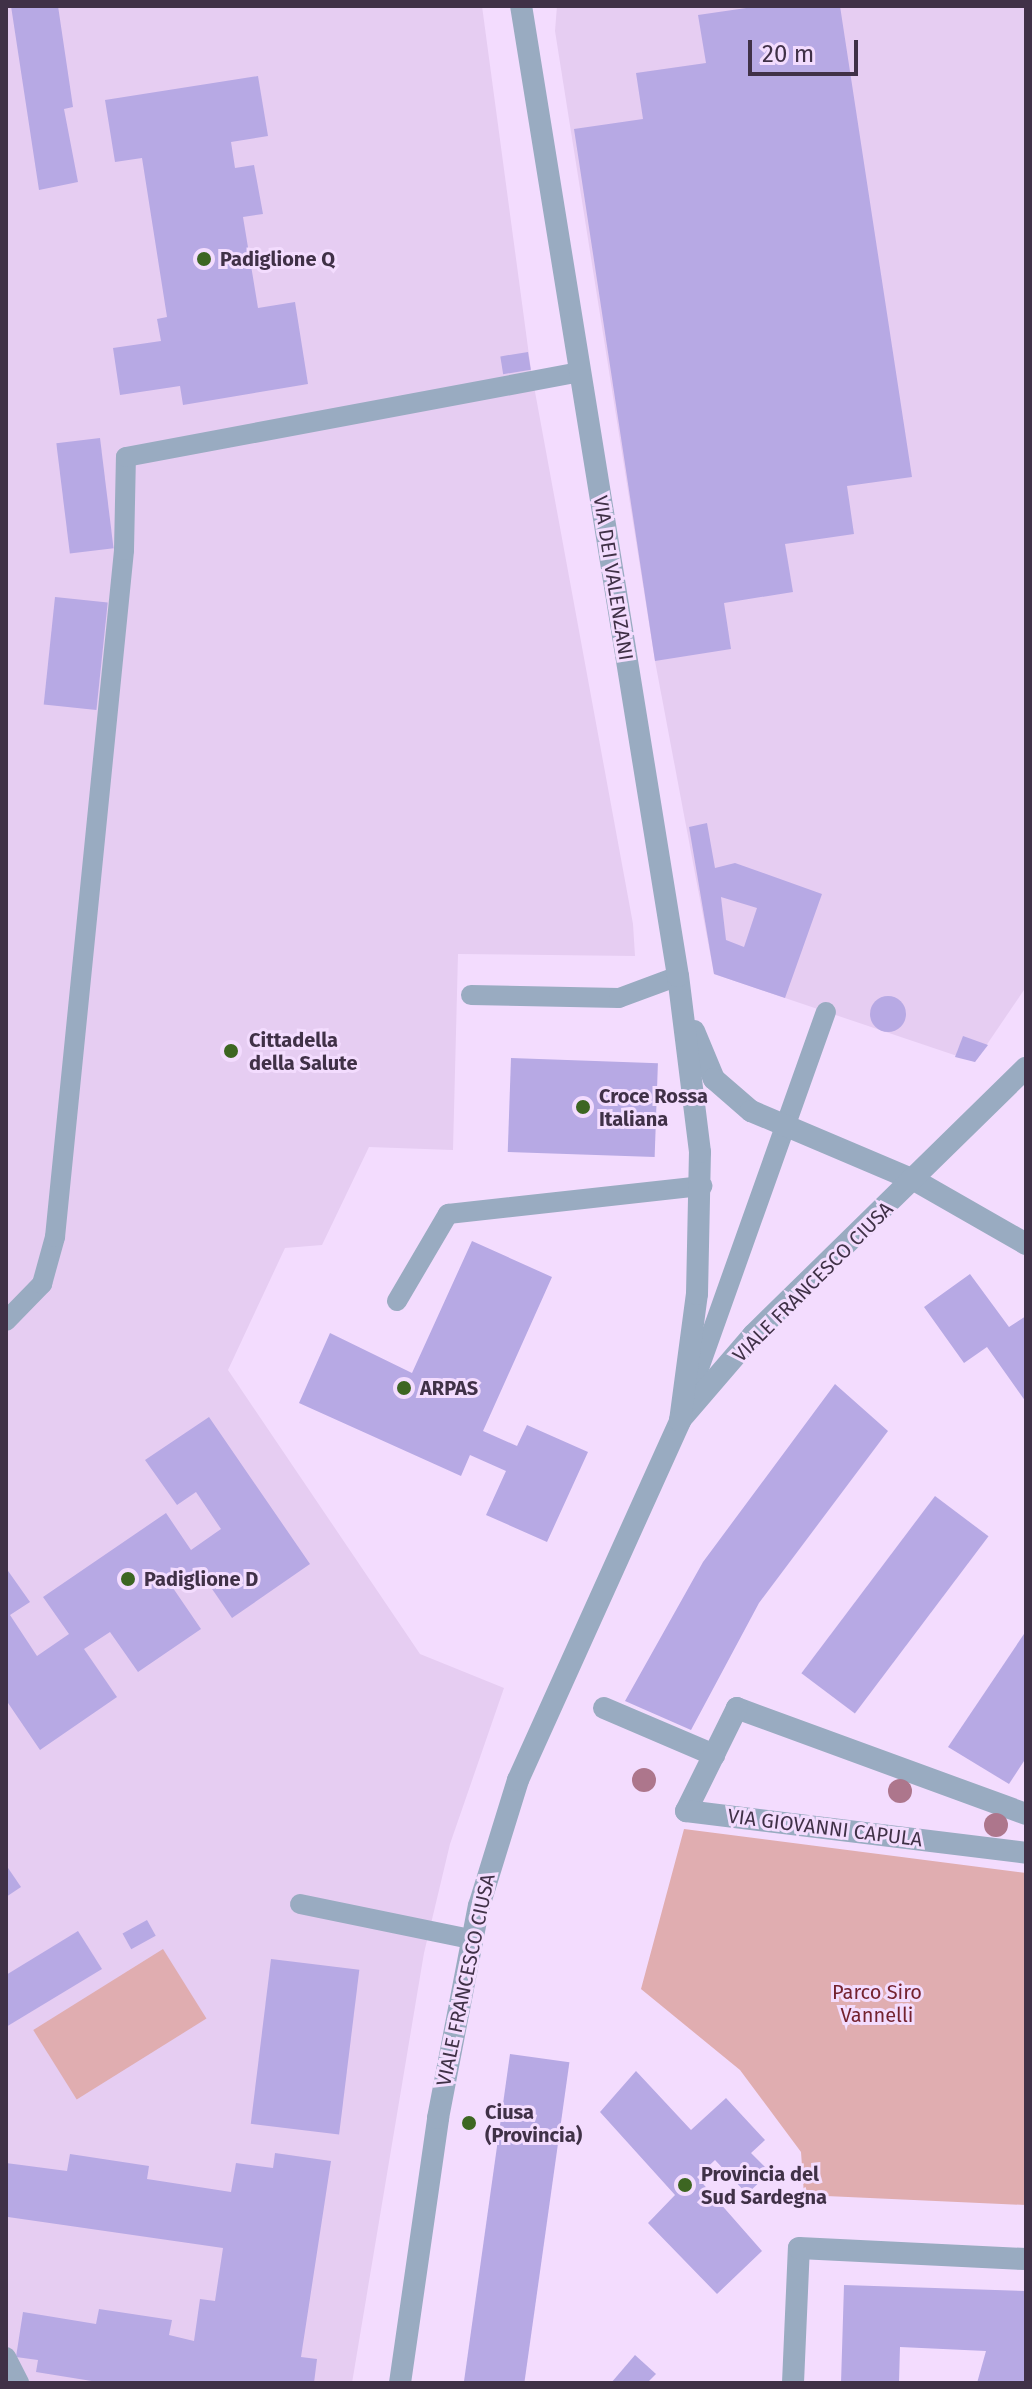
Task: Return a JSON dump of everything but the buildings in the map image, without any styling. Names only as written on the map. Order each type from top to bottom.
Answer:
[{"type":"street","name":"VIA DEI VALENZANI","points":[[521,6],[678,976],[700,1152]]},
{"type":"street","name":"VIALE FRANCESCO CIUSA","points":[[678,976],[714,1079],[751,1111],[916,1181]]},
{"type":"street","name":"VIALE FRANCESCO CIUSA","points":[[400,2383],[471,1939],[518,1780],[680,1421],[753,1335],[916,1181],[1026,1068]]},
{"type":"street","name":"VIALE FRANCESCO CIUSA","points":[[680,1421],[697,1294],[702,1186],[700,1152]]},
{"type":"street","points":[[916,1181],[1026,1244]]},
{"type":"street","points":[[604,1708],[714,1755]]},
{"type":"street","name":"VIA GIOVANNI CAPULA","points":[[1026,1814],[737,1708],[686,1811],[1026,1853]]},
{"type":"street","points":[[793,2383],[799,2248],[1026,2259]]},
{"type":"lane","points":[[6,1321],[42,1284],[55,1237],[121,582],[126,457],[579,372]]},
{"type":"lane","points":[[471,995],[619,998],[678,976]]},
{"type":"lane","points":[[680,1421],[826,1012]]},
{"type":"lane","points":[[397,1301],[448,1214],[702,1186]]},
{"type":"lane","points":[[300,1904],[471,1939]]},
{"type":"lane","points":[[6,2357],[19,2383]]},
{"type":"shaded area","name":"Cittadella della Salute","points":[[6,6],[482,6],[531,370],[633,924],[635,956],[458,954],[453,1150],[369,1147],[322,1245],[285,1248],[228,1370],[420,1654],[504,1688],[450,1844],[424,1953],[352,2383],[6,2383]]},
{"type":"shaded area","points":[[557,6],[1026,6],[1026,987],[975,1062],[714,974],[655,661],[555,31]]},
{"type":"green space","name":"Parco Siro Vannelli","points":[[684,1829],[1026,1873],[1026,2205],[804,2195],[801,2152],[740,2070],[641,1989]]},
{"type":"green space","points":[[163,1949],[206,2019],[77,2100],[33,2030]]},
{"type":"place","name":"Padiglione Q","points":[[204,259]]},
{"type":"place","name":"Cittadella della Salute","points":[[231,1051]]},
{"type":"place","name":"Croce Rossa Italiana","points":[[583,1107]]},
{"type":"place","name":"ARPAS","points":[[404,1388]]},
{"type":"place","name":"Padiglione D","points":[[128,1579]]},
{"type":"place","name":"Ciusa (Provincia)","points":[[469,2123]]},
{"type":"place","name":"Provincia del Sud Sardegna","points":[[685,2185]]}]
